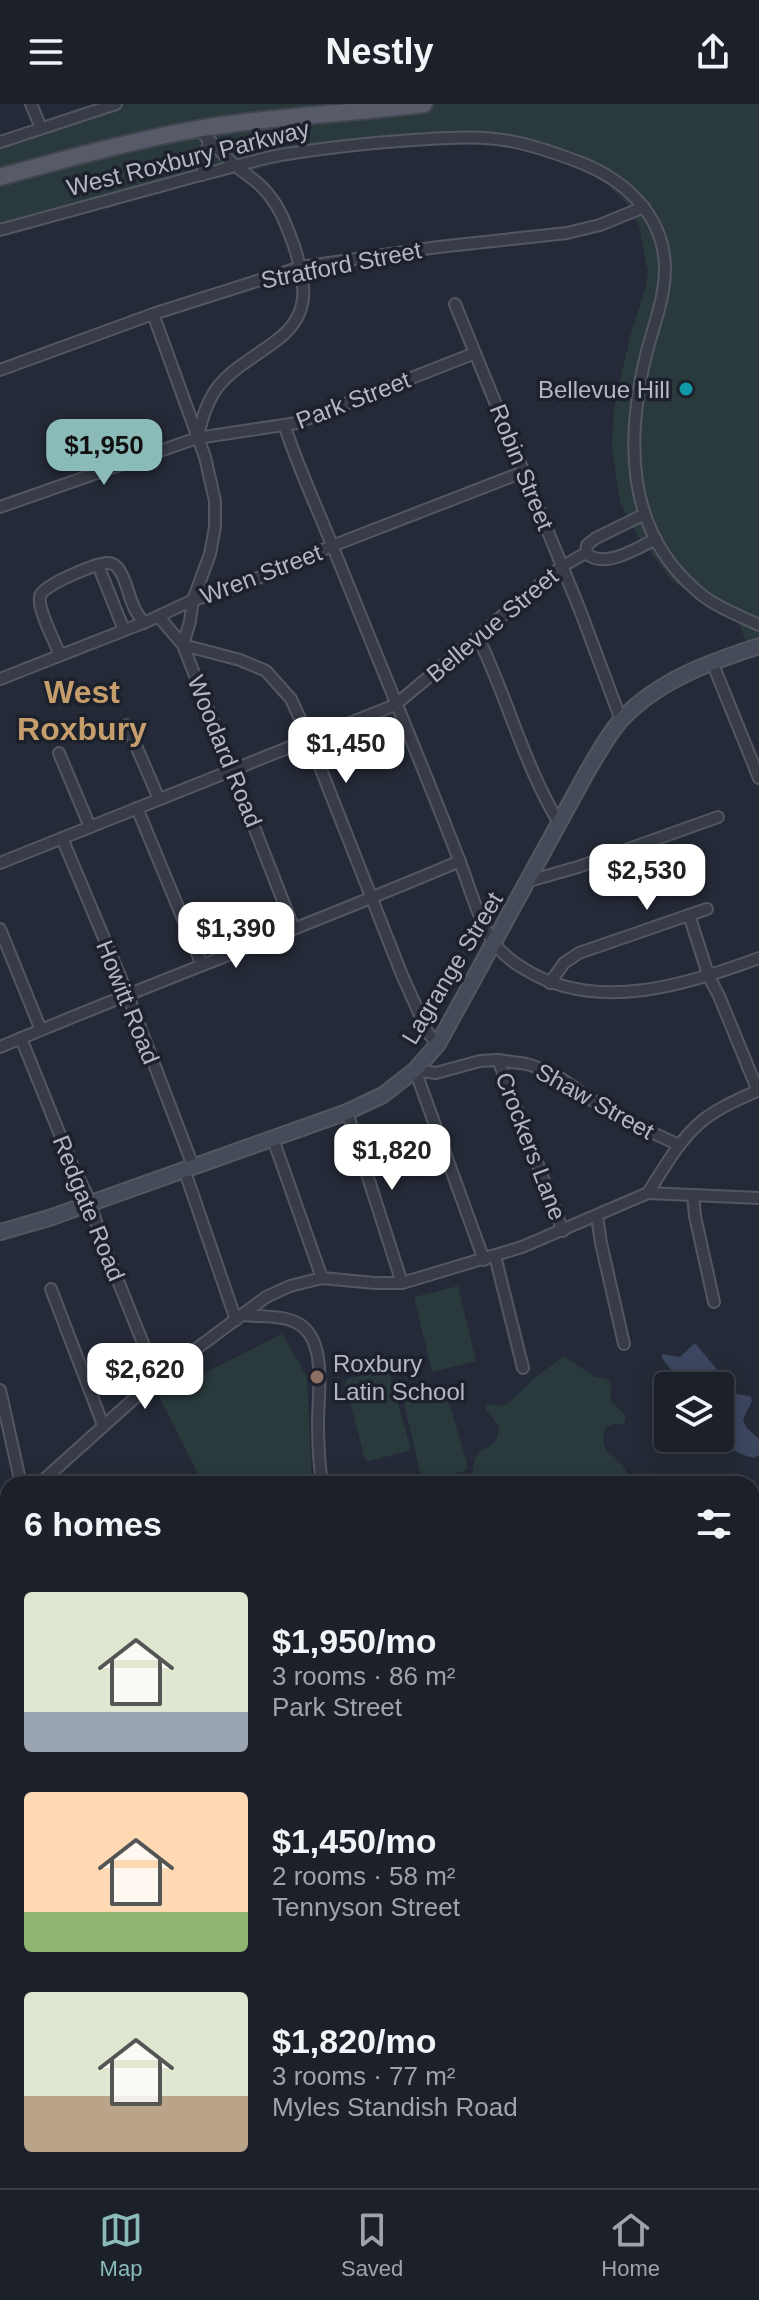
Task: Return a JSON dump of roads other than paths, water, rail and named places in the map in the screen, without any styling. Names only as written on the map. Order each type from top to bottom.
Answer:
[{"type":"main road","name":"West Roxbury Parkway","points":[[0,177],[97,151],[309,115],[424,104]]},
{"type":"main road","name":"Lagrange Street","points":[[0,1232],[273,1139],[347,1112],[383,1095],[415,1070],[438,1044],[605,741],[621,720],[652,693],[683,675],[759,646]]},
{"type":"street","points":[[31,104],[41,128]]},
{"type":"street","points":[[0,142],[116,104]]},
{"type":"street","points":[[197,438],[210,395],[227,374],[291,327],[299,314],[305,290],[286,221],[277,205],[262,187],[204,134]]},
{"type":"street","points":[[202,175],[204,134]]},
{"type":"street","name":"West Roxbury Parkway","points":[[0,230],[278,156],[376,143],[466,137],[512,141],[553,151],[611,176],[644,207]]},
{"type":"street","points":[[644,207],[658,232],[665,275],[638,389],[633,442],[643,515],[678,572],[697,592],[759,625]]},
{"type":"street","name":"Stratford Street","points":[[0,370],[153,314],[301,267],[422,249],[567,233],[600,225],[644,207]]},
{"type":"street","name":"Robin Street","points":[[455,304],[621,720]]},
{"type":"street","name":"Woodard Road","points":[[153,314],[211,478],[215,501],[215,527],[183,645],[294,929]]},
{"type":"street","name":"Park Street","points":[[0,507],[197,438],[285,427],[475,353]]},
{"type":"street","points":[[285,427],[480,917],[503,953],[550,983],[575,989],[617,992],[709,977],[759,958]]},
{"type":"street","name":"Wren Street","points":[[0,677],[144,623],[193,600],[237,587],[332,546],[523,472]]},
{"type":"street","name":"Bellevue Street","points":[[0,863],[395,705],[561,567],[586,553],[587,545],[596,538],[643,515]]},
{"type":"street","points":[[586,553],[599,561],[656,539]]},
{"type":"street","points":[[60,655],[40,595],[60,580],[98,565],[109,562],[117,567],[133,606],[144,623]]},
{"type":"street","points":[[98,565],[124,630]]},
{"type":"street","points":[[159,617],[183,645],[240,660],[266,671],[291,699],[409,990],[428,1033],[438,1044]]},
{"type":"street","points":[[478,637],[531,767],[559,823]]},
{"type":"street","points":[[712,662],[759,778]]},
{"type":"street","points":[[127,725],[159,799]]},
{"type":"street","points":[[59,753],[90,827]]},
{"type":"street","points":[[137,808],[202,965]]},
{"type":"street","points":[[529,881],[578,867],[718,817]]},
{"type":"street","name":"Howitt Road","points":[[62,838],[127,993],[240,1318]]},
{"type":"street","points":[[0,1047],[127,993],[460,861]]},
{"type":"street","points":[[550,983],[564,963],[579,953],[707,909]]},
{"type":"street","points":[[648,1193],[679,1145],[702,1121],[758,1090],[709,977],[689,915]]},
{"type":"street","points":[[0,929],[41,1030]]},
{"type":"street","name":"Redgate Road","points":[[21,1038],[157,1378]]},
{"type":"street","name":"Shaw Street","points":[[415,1070],[436,1073],[480,1061],[498,1060],[527,1064],[553,1073],[612,1114],[679,1145]]},
{"type":"street","name":"Crockers Lane","points":[[498,1060],[563,1231]]},
{"type":"street","points":[[415,1070],[490,1258],[523,1368]]},
{"type":"street","points":[[347,1112],[402,1283]]},
{"type":"street","points":[[273,1139],[322,1278]]},
{"type":"street","points":[[48,1476],[157,1378],[266,1297],[290,1286],[322,1278],[402,1283],[490,1258],[563,1231],[648,1193],[759,1198]]},
{"type":"street","points":[[693,1195],[714,1302]]},
{"type":"street","points":[[597,1216],[624,1344]]},
{"type":"street","points":[[51,1289],[103,1425]]},
{"type":"street","points":[[240,1318],[293,1321],[313,1343],[318,1355],[320,1380],[318,1438],[321,1476]]},
{"type":"street","points":[[0,1390],[19,1476]]},
{"type":"water","points":[[695,1343],[719,1372],[670,1372],[662,1354],[680,1357]]},
{"type":"water","points":[[734,1394],[751,1397],[743,1419],[746,1427],[759,1439],[759,1455],[754,1458],[735,1451]]},
{"type":"place","name":"Bellevue Hill","points":[[686,389]]},
{"type":"place","name":"Roxbury Latin School","points":[[317,1377]]},
{"type":"district","name":"West Roxbury","points":[[82,710]]}]
